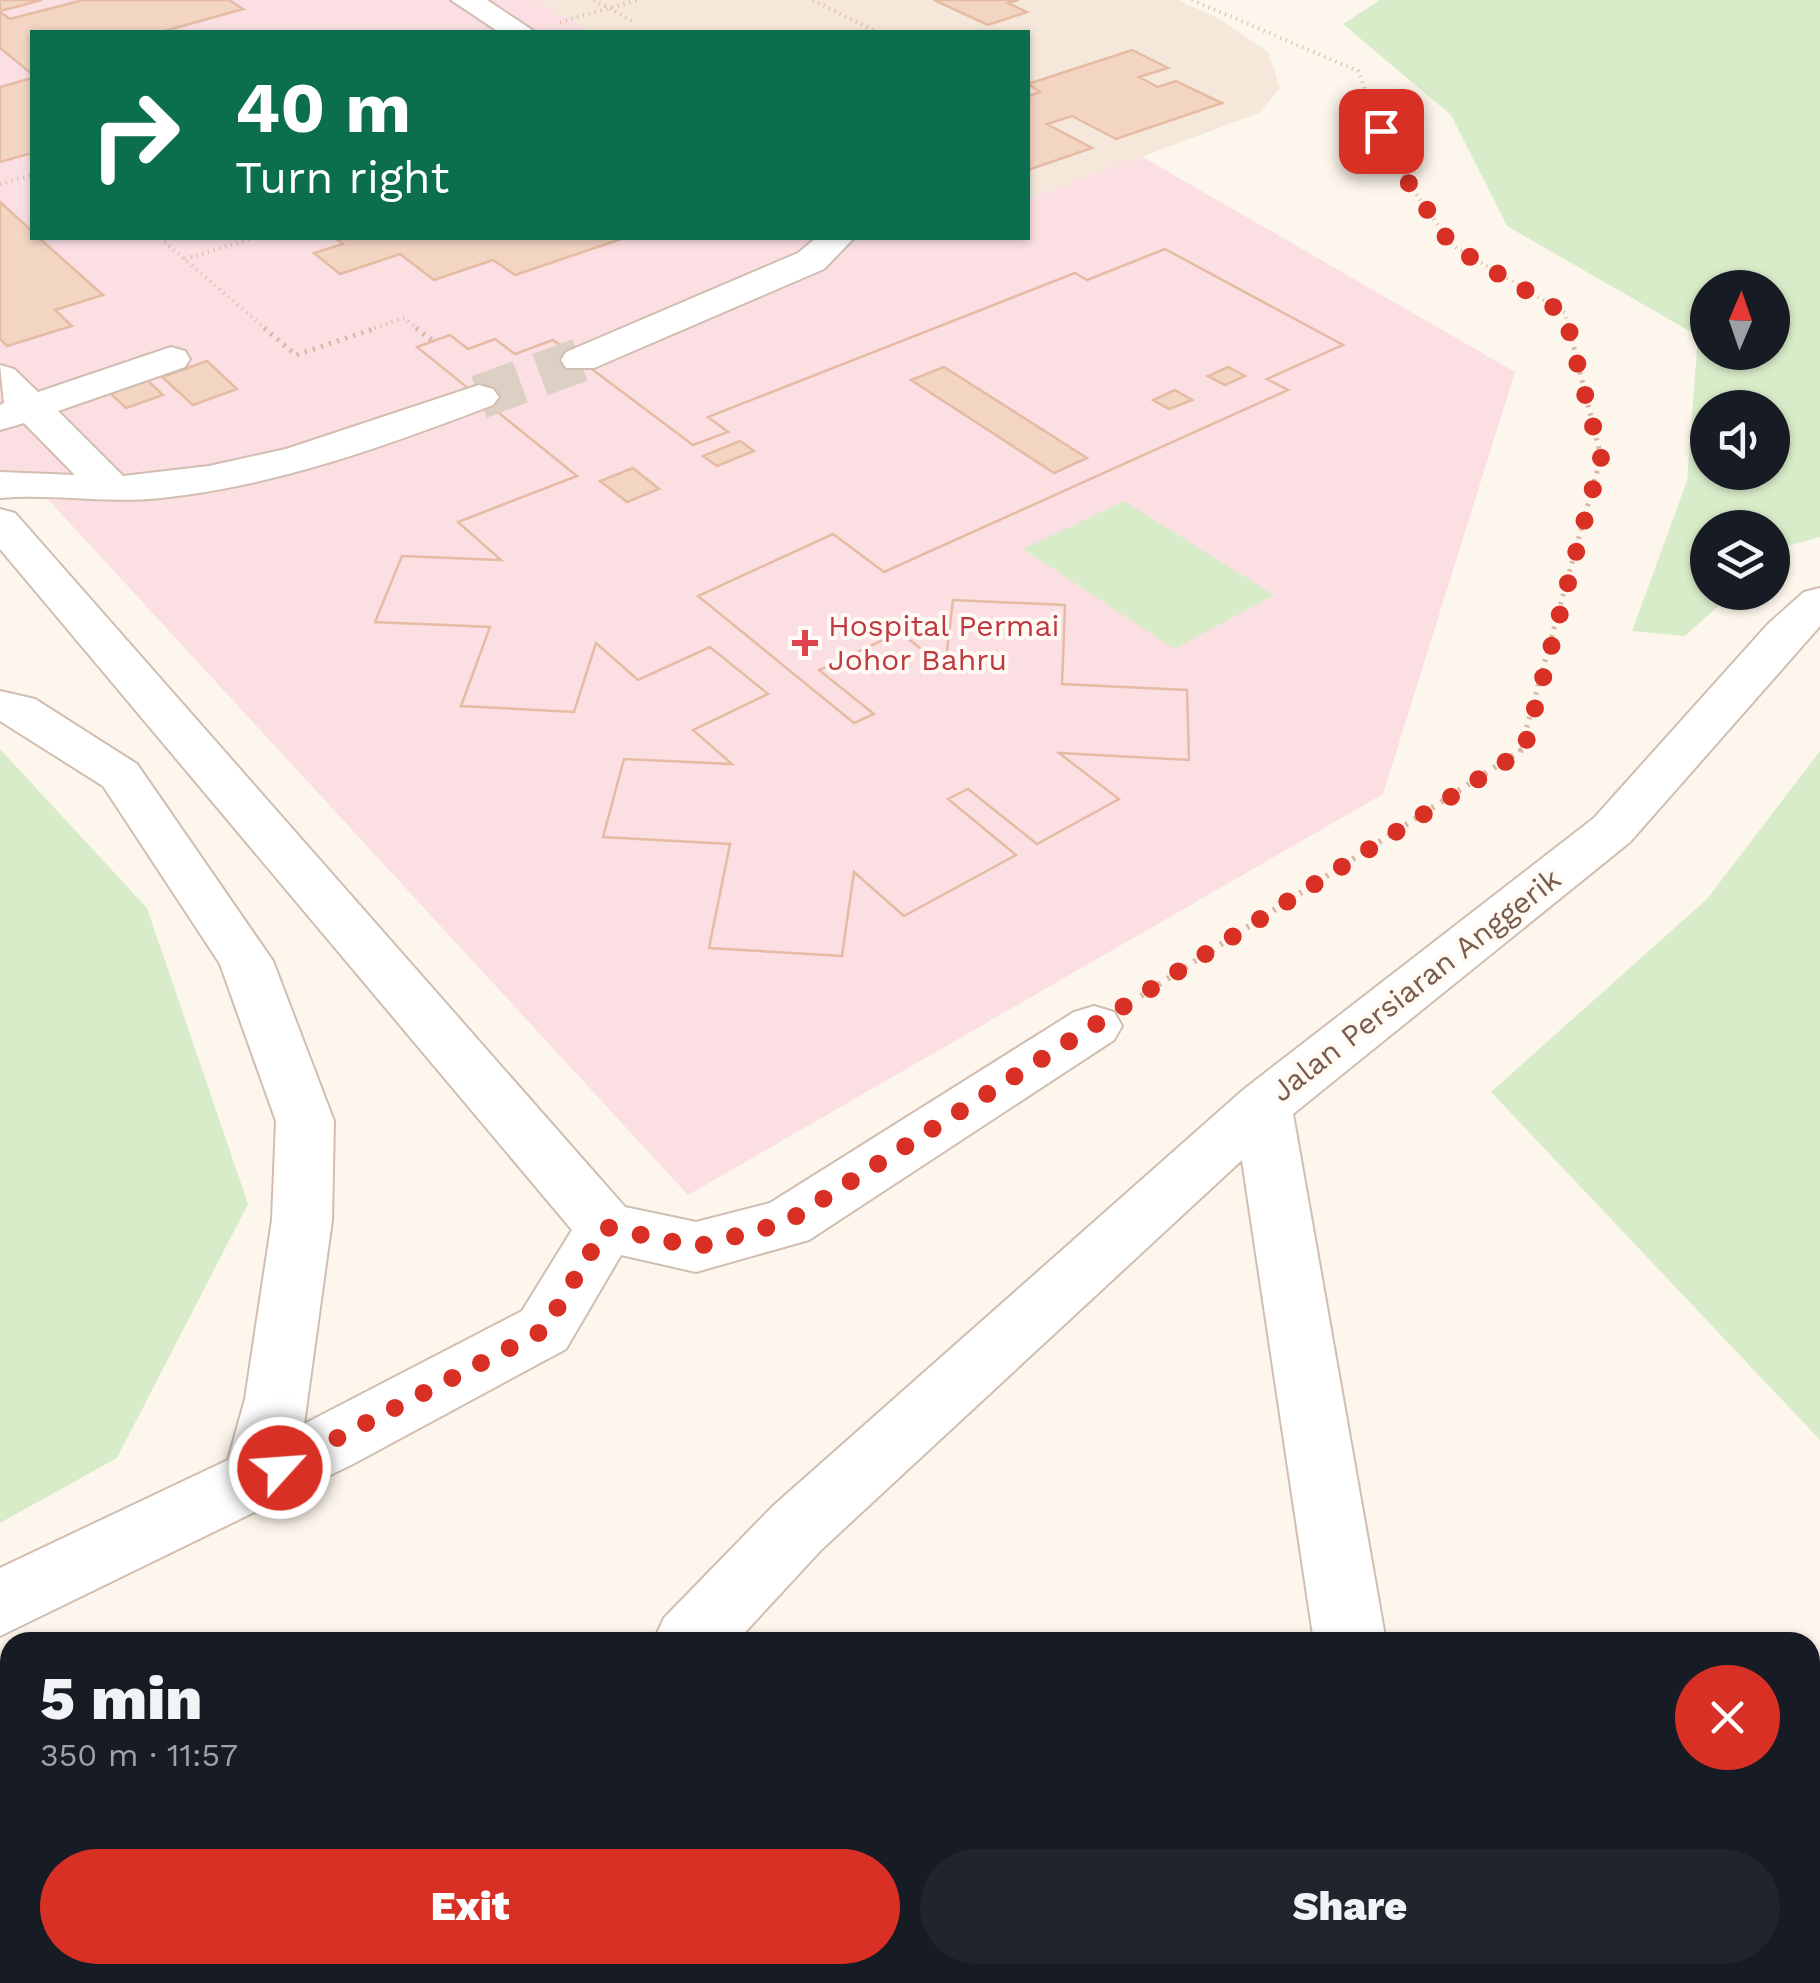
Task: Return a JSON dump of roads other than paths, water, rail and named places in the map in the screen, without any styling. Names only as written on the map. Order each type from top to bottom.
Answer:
[{"type":"street","points":[[466,0],[512,28],[551,15]]},
{"type":"street","points":[[580,360],[811,261],[834,240]]},
{"type":"street","points":[[16,413],[172,359]]},
{"type":"street","points":[[0,377],[16,413],[113,489]]},
{"type":"street","points":[[0,485],[34,481],[113,489],[210,478],[334,452],[479,397]]},
{"type":"street","points":[[0,522],[606,1227],[696,1247],[787,1222],[1094,1026]]},
{"type":"street","name":"Jalan Persiaran Anggerik","points":[[1348,1632],[1263,1106],[1612,830],[1784,634],[1820,602]]},
{"type":"street","points":[[0,706],[18,710],[120,776],[246,961],[305,1121],[302,1220],[280,1381],[256,1480]]},
{"type":"street","points":[[714,1632],[797,1528],[1263,1106]]},
{"type":"street","points":[[0,1603],[256,1480],[544,1330],[606,1227]]},
{"type":"tunnel","points":[[479,397],[580,360]]},
{"type":"place","name":"Hospital Permai Johor Bahru","points":[[805,643]]}]
